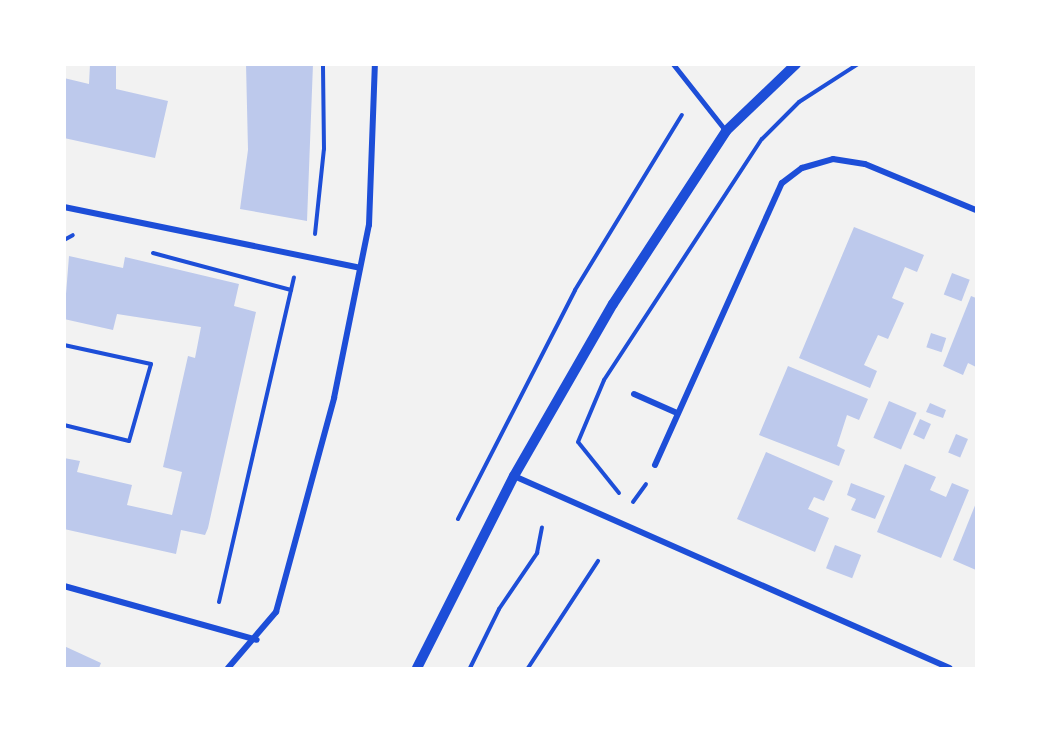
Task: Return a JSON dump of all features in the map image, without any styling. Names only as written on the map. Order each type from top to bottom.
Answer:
[{"type":"street","points":[[228,669],[257,640],[276,612],[294,551],[360,268],[375,160],[375,64]]},
{"type":"street","points":[[673,64],[726,131]]},
{"type":"street","points":[[417,669],[514,476],[607,313],[726,131],[796,64]]},
{"type":"street","points":[[655,465],[766,213],[782,183],[802,168],[833,159],[865,164],[976,210]]},
{"type":"street","points":[[64,207],[312,256],[360,268]]},
{"type":"street","points":[[634,394],[677,413]]},
{"type":"street","points":[[514,476],[950,669]]},
{"type":"street","points":[[64,586],[257,640]]},
{"type":"path","points":[[312,256],[324,149],[323,64]]},
{"type":"path","points":[[655,465],[634,502],[609,487],[587,457],[578,441],[581,424],[719,198],[762,139],[799,102],[858,64]]},
{"type":"path","points":[[458,519],[575,290],[695,94]]},
{"type":"path","points":[[64,240],[84,236]]},
{"type":"path","points":[[147,252],[291,290]]},
{"type":"path","points":[[219,602],[299,254]]},
{"type":"path","points":[[64,345],[151,364],[129,441],[64,425]]},
{"type":"path","points":[[471,669],[499,609],[537,553],[542,527]]},
{"type":"path","points":[[528,669],[598,561]]},
{"type":"building","points":[[90,64],[116,64],[116,89],[168,101],[155,158],[64,138],[64,78],[89,84]]},
{"type":"building","points":[[246,64],[313,64],[307,221],[240,209],[248,150]]},
{"type":"building","points":[[854,227],[924,255],[917,272],[905,267],[892,298],[904,303],[888,339],[878,335],[864,365],[877,371],[870,388],[799,358]]},
{"type":"building","points":[[69,256],[123,268],[125,257],[239,284],[234,306],[256,312],[208,528],[205,535],[181,530],[176,554],[64,529],[64,458],[80,461],[77,472],[132,485],[127,505],[172,515],[182,472],[163,467],[188,356],[195,358],[201,327],[117,314],[113,330],[64,319]]},
{"type":"building","points":[[952,273],[970,280],[961,301],[944,294]]},
{"type":"building","points":[[971,296],[976,298],[976,367],[968,363],[963,375],[943,366]]},
{"type":"building","points":[[931,333],[946,338],[942,352],[926,347]]},
{"type":"building","points":[[788,366],[868,399],[859,420],[847,415],[837,446],[845,450],[839,466],[759,435]]},
{"type":"building","points":[[889,401],[917,413],[901,450],[873,438]]},
{"type":"building","points":[[930,403],[946,410],[943,418],[926,412]]},
{"type":"building","points":[[920,419],[931,424],[924,439],[913,435]]},
{"type":"building","points":[[956,434],[968,439],[960,457],[948,452]]},
{"type":"building","points":[[766,452],[833,481],[824,501],[814,497],[808,509],[829,518],[815,552],[737,519]]},
{"type":"building","points":[[905,464],[936,477],[930,490],[946,497],[952,483],[969,490],[941,558],[877,532]]},
{"type":"building","points":[[851,483],[885,496],[875,519],[851,510],[856,499],[847,495]]},
{"type":"building","points":[[976,503],[976,570],[953,560]]},
{"type":"building","points":[[835,545],[861,555],[852,578],[826,568]]},
{"type":"building","points":[[64,646],[101,663],[99,668],[64,668]]}]
